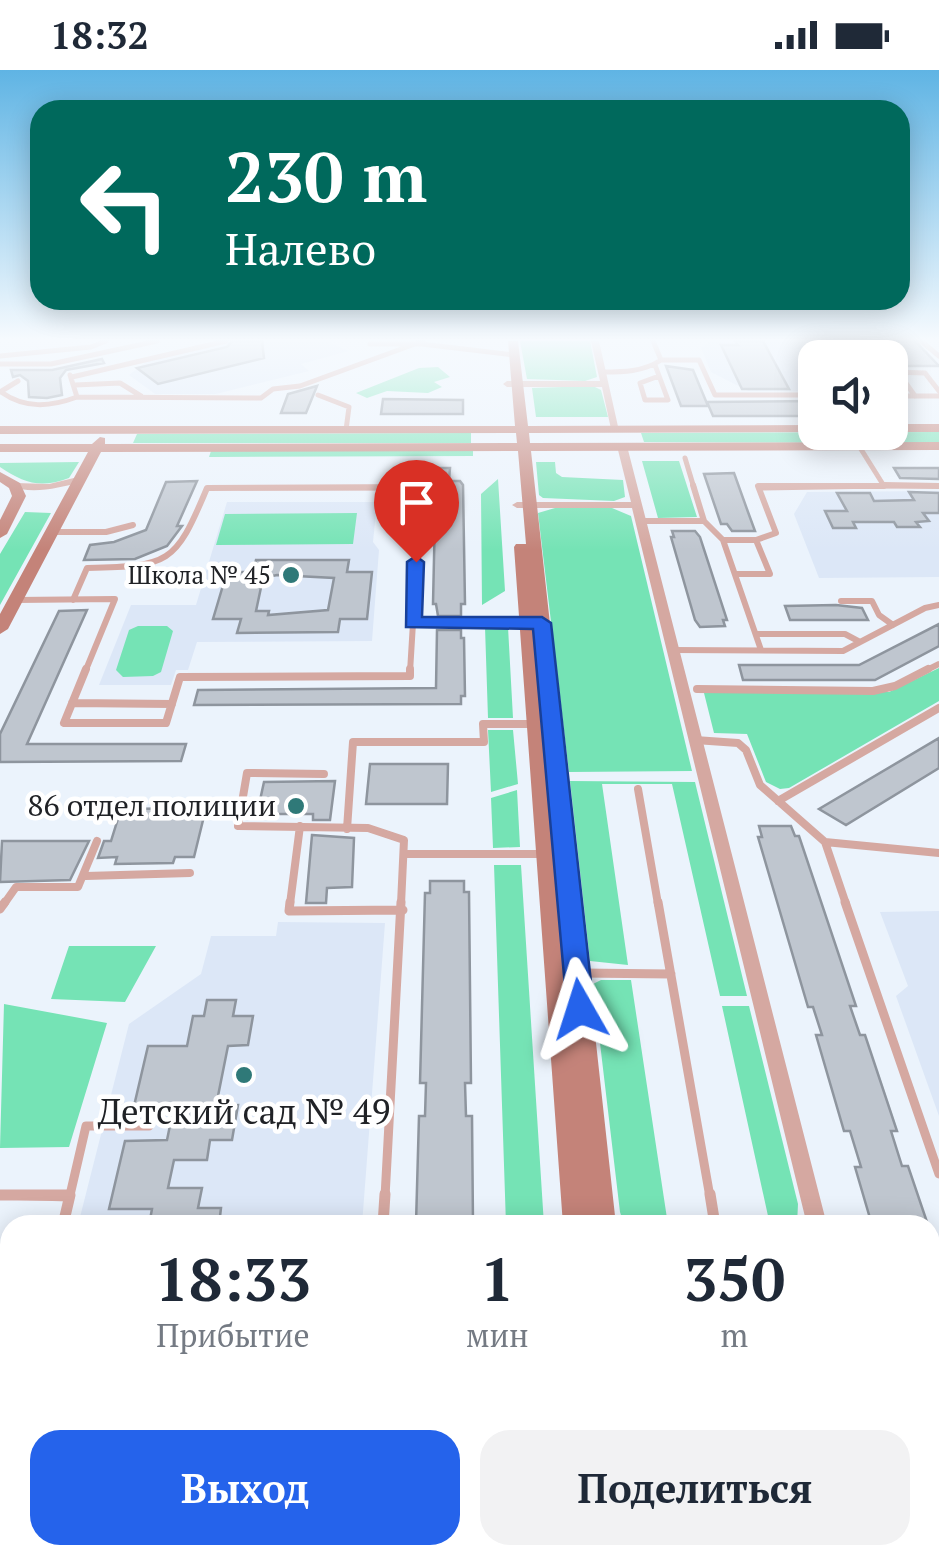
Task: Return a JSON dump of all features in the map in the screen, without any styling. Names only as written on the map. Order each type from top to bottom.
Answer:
[{"type":"street","points":[[514,411],[567,973],[601,1215]]},
{"type":"street","points":[[612,411],[814,1215]]},
{"type":"street","points":[[908,428],[939,428]]},
{"type":"street","points":[[0,430],[346,430],[517,438]]},
{"type":"street","points":[[0,446],[48,430]]},
{"type":"street","points":[[77,447],[67,445],[64,438],[86,430]]},
{"type":"street","points":[[0,629],[105,430]]},
{"type":"street","points":[[619,438],[798,430]]},
{"type":"street","points":[[0,446],[517,438],[798,444]]},
{"type":"street","points":[[908,446],[939,446]]},
{"type":"street","points":[[0,476],[17,493],[48,491],[62,494],[67,501]]},
{"type":"street","points":[[17,493],[78,480]]},
{"type":"street","points":[[0,534],[17,493]]},
{"type":"street","points":[[524,504],[639,513]]},
{"type":"street","points":[[567,973],[577,1215]]},
{"type":"lane","points":[[346,430],[349,411]]},
{"type":"lane","points":[[861,450],[884,486]]},
{"type":"lane","points":[[685,458],[704,520],[723,540],[762,650]]},
{"type":"lane","points":[[723,540],[756,540],[776,533],[758,486],[939,486]]},
{"type":"lane","points":[[16,600],[73,600],[115,600],[64,724],[166,723],[180,676],[410,676],[419,487],[207,488],[182,548],[153,566],[86,568],[73,600]]},
{"type":"lane","points":[[639,513],[704,520]]},
{"type":"lane","points":[[51,532],[106,532],[133,525]]},
{"type":"lane","points":[[736,574],[770,574],[756,540]]},
{"type":"lane","points":[[840,601],[872,601],[879,615],[893,625]]},
{"type":"lane","points":[[673,650],[843,651],[939,605]]},
{"type":"lane","points":[[413,623],[534,623]]},
{"type":"lane","points":[[756,634],[845,634],[860,642]]},
{"type":"lane","points":[[697,689],[873,692],[896,686],[939,664]]},
{"type":"lane","points":[[72,703],[172,704]]},
{"type":"lane","points":[[778,801],[939,708]]},
{"type":"lane","points":[[347,829],[353,742],[484,742],[483,724],[544,723]]},
{"type":"lane","points":[[695,740],[738,743],[746,750],[760,785],[825,842],[939,1174]]},
{"type":"lane","points":[[324,774],[247,773],[238,826],[386,832],[404,840],[384,1215]]},
{"type":"lane","points":[[638,789],[713,1215]]},
{"type":"lane","points":[[300,826],[289,911],[402,910]]},
{"type":"lane","points":[[0,909],[16,887],[78,887],[86,876],[97,840]]},
{"type":"lane","points":[[825,842],[939,853]]},
{"type":"lane","points":[[405,854],[556,854]]},
{"type":"lane","points":[[86,876],[190,873]]},
{"type":"lane","points":[[567,973],[671,974]]},
{"type":"lane","points":[[65,1215],[86,1126],[149,1126]]},
{"type":"lane","points":[[0,1195],[70,1195]]},
{"type":"shaded area","points":[[939,491],[939,577],[819,578],[794,514],[807,492]]},
{"type":"shaded area","name":"Школа № 45","points":[[227,502],[377,502],[373,542],[379,550],[372,641],[197,642],[188,670],[176,670],[171,685],[99,685],[131,605],[196,605]]},
{"type":"shaded area","points":[[939,911],[939,1116],[896,996],[908,986],[880,912]]},
{"type":"shaded area","name":"Детский сад № 49","points":[[278,922],[385,923],[363,1215],[81,1215],[129,1024],[201,974],[211,936],[276,936]]},
{"type":"green space","points":[[535,411],[606,411],[608,417],[536,417]]},
{"type":"green space","points":[[798,432],[798,443],[644,442],[641,433]]},
{"type":"green space","points":[[908,432],[939,432],[939,443],[908,443]]},
{"type":"green space","points":[[471,433],[471,443],[133,443],[137,434]]},
{"type":"green space","points":[[473,450],[473,456],[209,457],[211,451]]},
{"type":"green space","points":[[642,461],[679,461],[697,517],[658,518]]},
{"type":"green space","points":[[79,462],[69,478],[41,484],[0,467],[0,463]]},
{"type":"green space","points":[[536,462],[555,462],[556,473],[562,477],[623,480],[625,497],[614,501],[543,498],[539,495]]},
{"type":"green space","points":[[498,479],[505,591],[482,605],[481,494]]},
{"type":"green space","points":[[555,508],[612,508],[631,516],[692,771],[569,772],[538,513]]},
{"type":"green space","points":[[25,512],[51,513],[0,605],[0,554]]},
{"type":"green space","points":[[357,513],[353,544],[216,545],[225,514]]},
{"type":"green space","points":[[138,626],[167,626],[173,631],[161,672],[123,677],[116,670],[129,630]]},
{"type":"green space","points":[[485,627],[508,627],[513,718],[488,718]]},
{"type":"green space","points":[[939,668],[939,701],[789,788],[780,789],[766,782],[747,734],[714,733],[704,693],[889,692]]},
{"type":"green space","points":[[488,730],[513,730],[518,784],[491,792]]},
{"type":"green space","points":[[570,781],[695,782],[747,996],[720,996],[672,784],[602,784],[628,965],[590,961]]},
{"type":"green space","points":[[517,790],[520,847],[493,848],[491,798]]},
{"type":"green space","points":[[494,865],[521,865],[543,1215],[506,1215]]},
{"type":"green space","points":[[69,946],[156,946],[125,1002],[51,999]]},
{"type":"green space","points":[[601,980],[631,980],[666,1215],[621,1215],[593,984]]},
{"type":"green space","points":[[4,1004],[107,1023],[69,1147],[0,1148]]},
{"type":"green space","points":[[722,1006],[749,1006],[798,1204],[797,1215],[768,1215]]},
{"type":"building","points":[[381,411],[463,411],[463,414],[381,414]]},
{"type":"building","points":[[711,411],[798,411],[798,416],[713,416]]},
{"type":"building","points":[[436,468],[450,468],[449,481],[460,481],[463,485],[465,604],[461,604],[461,616],[438,616],[433,604]]},
{"type":"building","points":[[894,468],[939,468],[939,479],[900,478]]},
{"type":"building","points":[[734,473],[755,531],[732,531],[727,524],[721,524],[704,474]]},
{"type":"building","points":[[197,481],[177,526],[182,526],[167,546],[135,559],[84,560],[90,545],[114,542],[146,530],[166,482]]},
{"type":"building","points":[[909,492],[939,493],[939,513],[923,513],[929,521],[916,522],[920,527],[897,527],[894,522],[853,522],[856,528],[833,528],[825,511],[847,511],[837,493],[870,493],[874,501],[914,500]]},
{"type":"building","points":[[672,531],[695,531],[700,537],[727,620],[723,620],[725,626],[700,627],[695,620]]},
{"type":"building","points":[[256,560],[349,560],[347,572],[372,572],[367,619],[340,619],[338,632],[237,633],[241,619],[213,619],[227,572],[253,572]],"holes":[[[263,578],[334,578],[328,610],[268,615],[269,611],[256,611]]]},
{"type":"building","points":[[785,606],[862,608],[868,620],[790,620]]},
{"type":"building","points":[[87,610],[27,744],[186,744],[181,761],[0,762],[0,734],[59,611]]},
{"type":"building","points":[[939,624],[939,646],[875,680],[743,680],[739,665],[859,665]]},
{"type":"building","points":[[437,630],[461,630],[464,638],[465,696],[461,696],[461,704],[194,705],[198,690],[436,688]]},
{"type":"building","points":[[939,738],[939,768],[846,825],[819,809]]},
{"type":"building","points":[[370,764],[448,764],[447,804],[366,804]]},
{"type":"building","name":"86 отдел полиции","points":[[335,781],[330,820],[313,820],[313,814],[257,814],[264,782]]},
{"type":"building","points":[[206,808],[194,857],[175,857],[173,863],[115,864],[117,857],[98,858],[104,841],[111,841],[121,809]]},
{"type":"building","points":[[759,826],[791,826],[795,836],[799,836],[856,1006],[850,1006],[860,1035],[865,1035],[897,1131],[891,1131],[902,1166],[908,1166],[925,1215],[869,1215],[855,1167],[861,1167],[850,1131],[844,1131],[816,1035],[822,1035],[813,1007],[808,1007],[758,837],[762,837]]},
{"type":"building","points":[[312,835],[354,838],[352,887],[327,888],[326,903],[306,903]]},
{"type":"building","points":[[2,841],[89,841],[70,880],[0,882]]},
{"type":"building","points":[[430,881],[464,881],[464,892],[469,892],[471,1083],[465,1083],[466,1116],[472,1116],[473,1215],[416,1215],[419,1116],[425,1116],[426,1083],[420,1083],[425,893],[430,893]]},
{"type":"building","points":[[207,1000],[236,1000],[233,1016],[253,1016],[248,1045],[228,1046],[216,1106],[238,1105],[232,1140],[210,1140],[207,1160],[174,1160],[168,1188],[202,1188],[198,1208],[221,1208],[220,1215],[151,1215],[152,1209],[109,1209],[125,1141],[167,1140],[174,1106],[134,1106],[148,1046],[187,1046],[193,1016],[204,1016]]},
{"type":"place","name":"Школа № 45","points":[[291,575]]},
{"type":"place","name":"86 отдел полиции","points":[[296,806]]},
{"type":"place","name":"Детский сад № 49","points":[[244,1075]]},
{"type":"route","points":[[416,562],[413,623],[542,623],[580,1009]]}]
